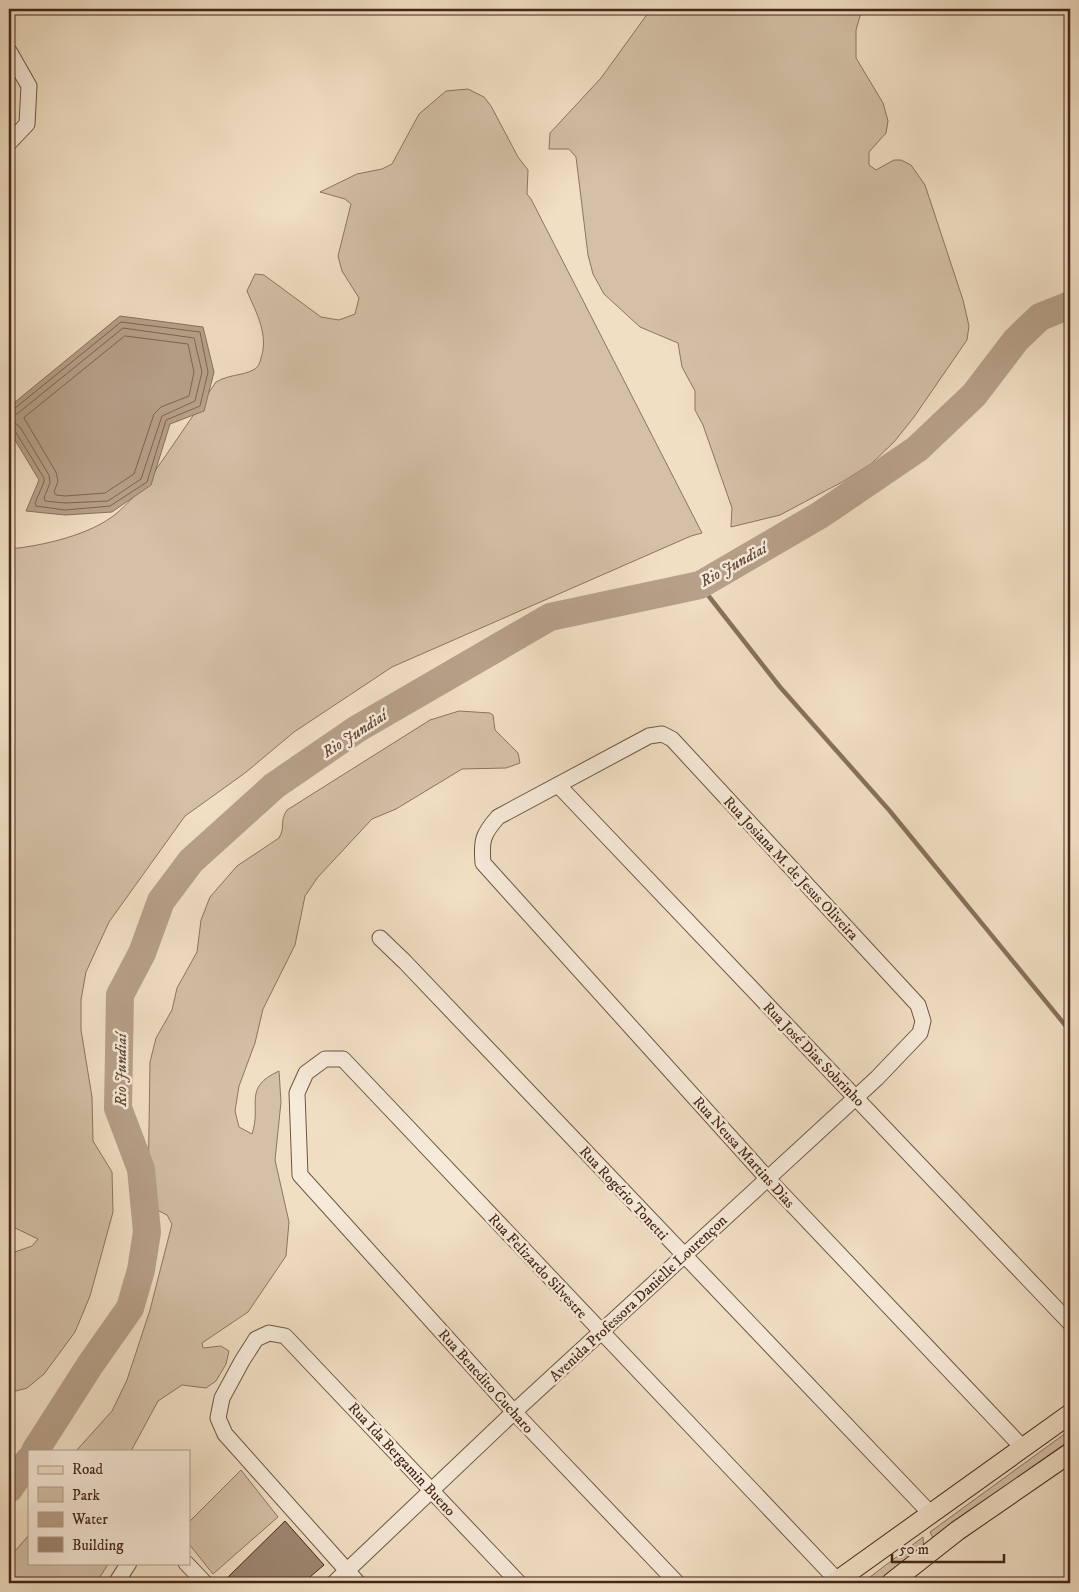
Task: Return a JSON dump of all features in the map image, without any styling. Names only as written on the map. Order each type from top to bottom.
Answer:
[{"type":"main road","points":[[835,1582],[1070,1414]]},
{"type":"main road","points":[[891,1583],[957,1531],[1070,1453]]},
{"type":"street","points":[[9,52],[29,86],[27,124],[9,143]]},
{"type":"street","name":"Rua Josiana M. de Jesus Oliveira","points":[[558,786],[649,736],[662,734],[672,739],[918,1005]]},
{"type":"street","name":"Rua Neusa Martins Dias","points":[[558,786],[498,817],[488,829],[481,845],[483,863],[768,1179],[1023,1448]]},
{"type":"street","name":"Rua José Dias Sobrinho","points":[[558,786],[1070,1323]]},
{"type":"street","name":"Rua Rogério Tonetti","points":[[380,938],[405,962],[930,1514]]},
{"type":"street","name":"Avenida Professora Danielle Lourençon","points":[[334,1583],[514,1412],[877,1078],[920,1033],[923,1021],[918,1005]]},
{"type":"street","name":"Rua Felizardo Silvestre","points":[[300,1175],[297,1093],[306,1073],[325,1059],[343,1060],[835,1582]]},
{"type":"street","name":"Rua Benedito Cucharo","points":[[300,1175],[514,1412],[677,1583]]},
{"type":"street","name":"Rua Ida Bergamin Bueno","points":[[347,1572],[225,1434],[218,1418],[222,1398],[242,1361],[256,1339],[269,1333],[285,1336],[519,1583]]},
{"type":"street","points":[[116,1583],[128,1564]]},
{"type":"street","points":[[187,1564],[205,1583]]},
{"type":"street","points":[[347,1572],[358,1583]]},
{"type":"green space","points":[[651,9],[862,9],[856,30],[856,58],[883,103],[888,121],[886,133],[869,152],[869,165],[876,170],[894,160],[901,160],[911,165],[925,185],[963,300],[969,326],[967,340],[914,417],[894,442],[872,463],[844,481],[780,515],[731,527],[732,508],[703,425],[695,410],[695,391],[682,367],[678,343],[640,327],[604,294],[593,274],[588,255],[576,157],[569,149],[549,149],[550,133],[601,78]]},
{"type":"green space","points":[[468,89],[484,97],[491,106],[518,157],[528,170],[527,194],[702,533],[691,536],[392,667],[294,732],[245,773],[185,816],[109,922],[86,972],[81,1000],[81,1030],[92,1097],[93,1141],[112,1172],[113,1212],[90,1296],[75,1332],[44,1374],[27,1388],[16,1391],[9,1390],[9,1254],[32,1246],[38,1239],[9,1225],[9,549],[66,538],[94,527],[117,513],[154,472],[216,382],[249,372],[257,367],[263,349],[262,332],[247,291],[255,274],[264,275],[321,317],[339,320],[355,314],[359,298],[342,271],[338,256],[351,204],[345,199],[320,192],[357,174],[382,169],[392,164],[419,114],[446,91]]},
{"type":"green space","points":[[459,711],[490,713],[493,715],[495,730],[518,753],[520,763],[506,768],[462,769],[396,809],[372,819],[318,877],[305,896],[295,945],[263,1009],[255,1043],[239,1086],[235,1111],[239,1127],[252,1134],[255,1123],[255,1098],[257,1090],[268,1077],[279,1071],[281,1102],[275,1160],[289,1222],[286,1256],[248,1312],[202,1343],[203,1348],[221,1346],[229,1351],[226,1364],[216,1381],[206,1388],[182,1385],[158,1401],[132,1450],[77,1450],[112,1411],[127,1380],[150,1310],[172,1224],[167,1215],[153,1208],[148,1193],[150,1062],[156,1038],[172,1010],[177,988],[197,952],[201,920],[210,897],[237,866],[279,838],[283,818],[287,810],[430,720]]},
{"type":"green space","points":[[1070,1430],[1070,1440],[933,1538],[930,1532]]},
{"type":"green space","points":[[241,1470],[278,1517],[213,1574],[190,1545],[190,1521]]},
{"type":"green space","points":[[28,1536],[28,1564],[108,1564],[96,1583],[9,1583],[9,1553],[15,1551]]},
{"type":"green space","points":[[923,1537],[924,1549],[881,1583],[862,1583]]},
{"type":"water","points":[[120,316],[203,327],[214,372],[204,411],[170,424],[151,485],[112,512],[65,515],[26,511],[39,480],[9,430],[9,407]]},
{"type":"building","points":[[285,1521],[324,1565],[303,1583],[222,1583]]},
{"type":"waterway","name":"Rio Jundiaí","points":[[36,1450],[90,1365],[130,1308],[141,1270],[147,1232],[141,1169],[118,1108],[120,995],[142,953],[161,901],[191,861],[274,786],[357,729],[550,617],[700,585],[820,515],[917,449],[974,395],[1016,340],[1040,317],[1070,305]]},
{"type":"waterway","points":[[700,585],[780,687],[889,810],[1070,1031]]},
{"type":"waterway","name":"Rio Jundiaí","points":[[9,1489],[28,1461]]}]
